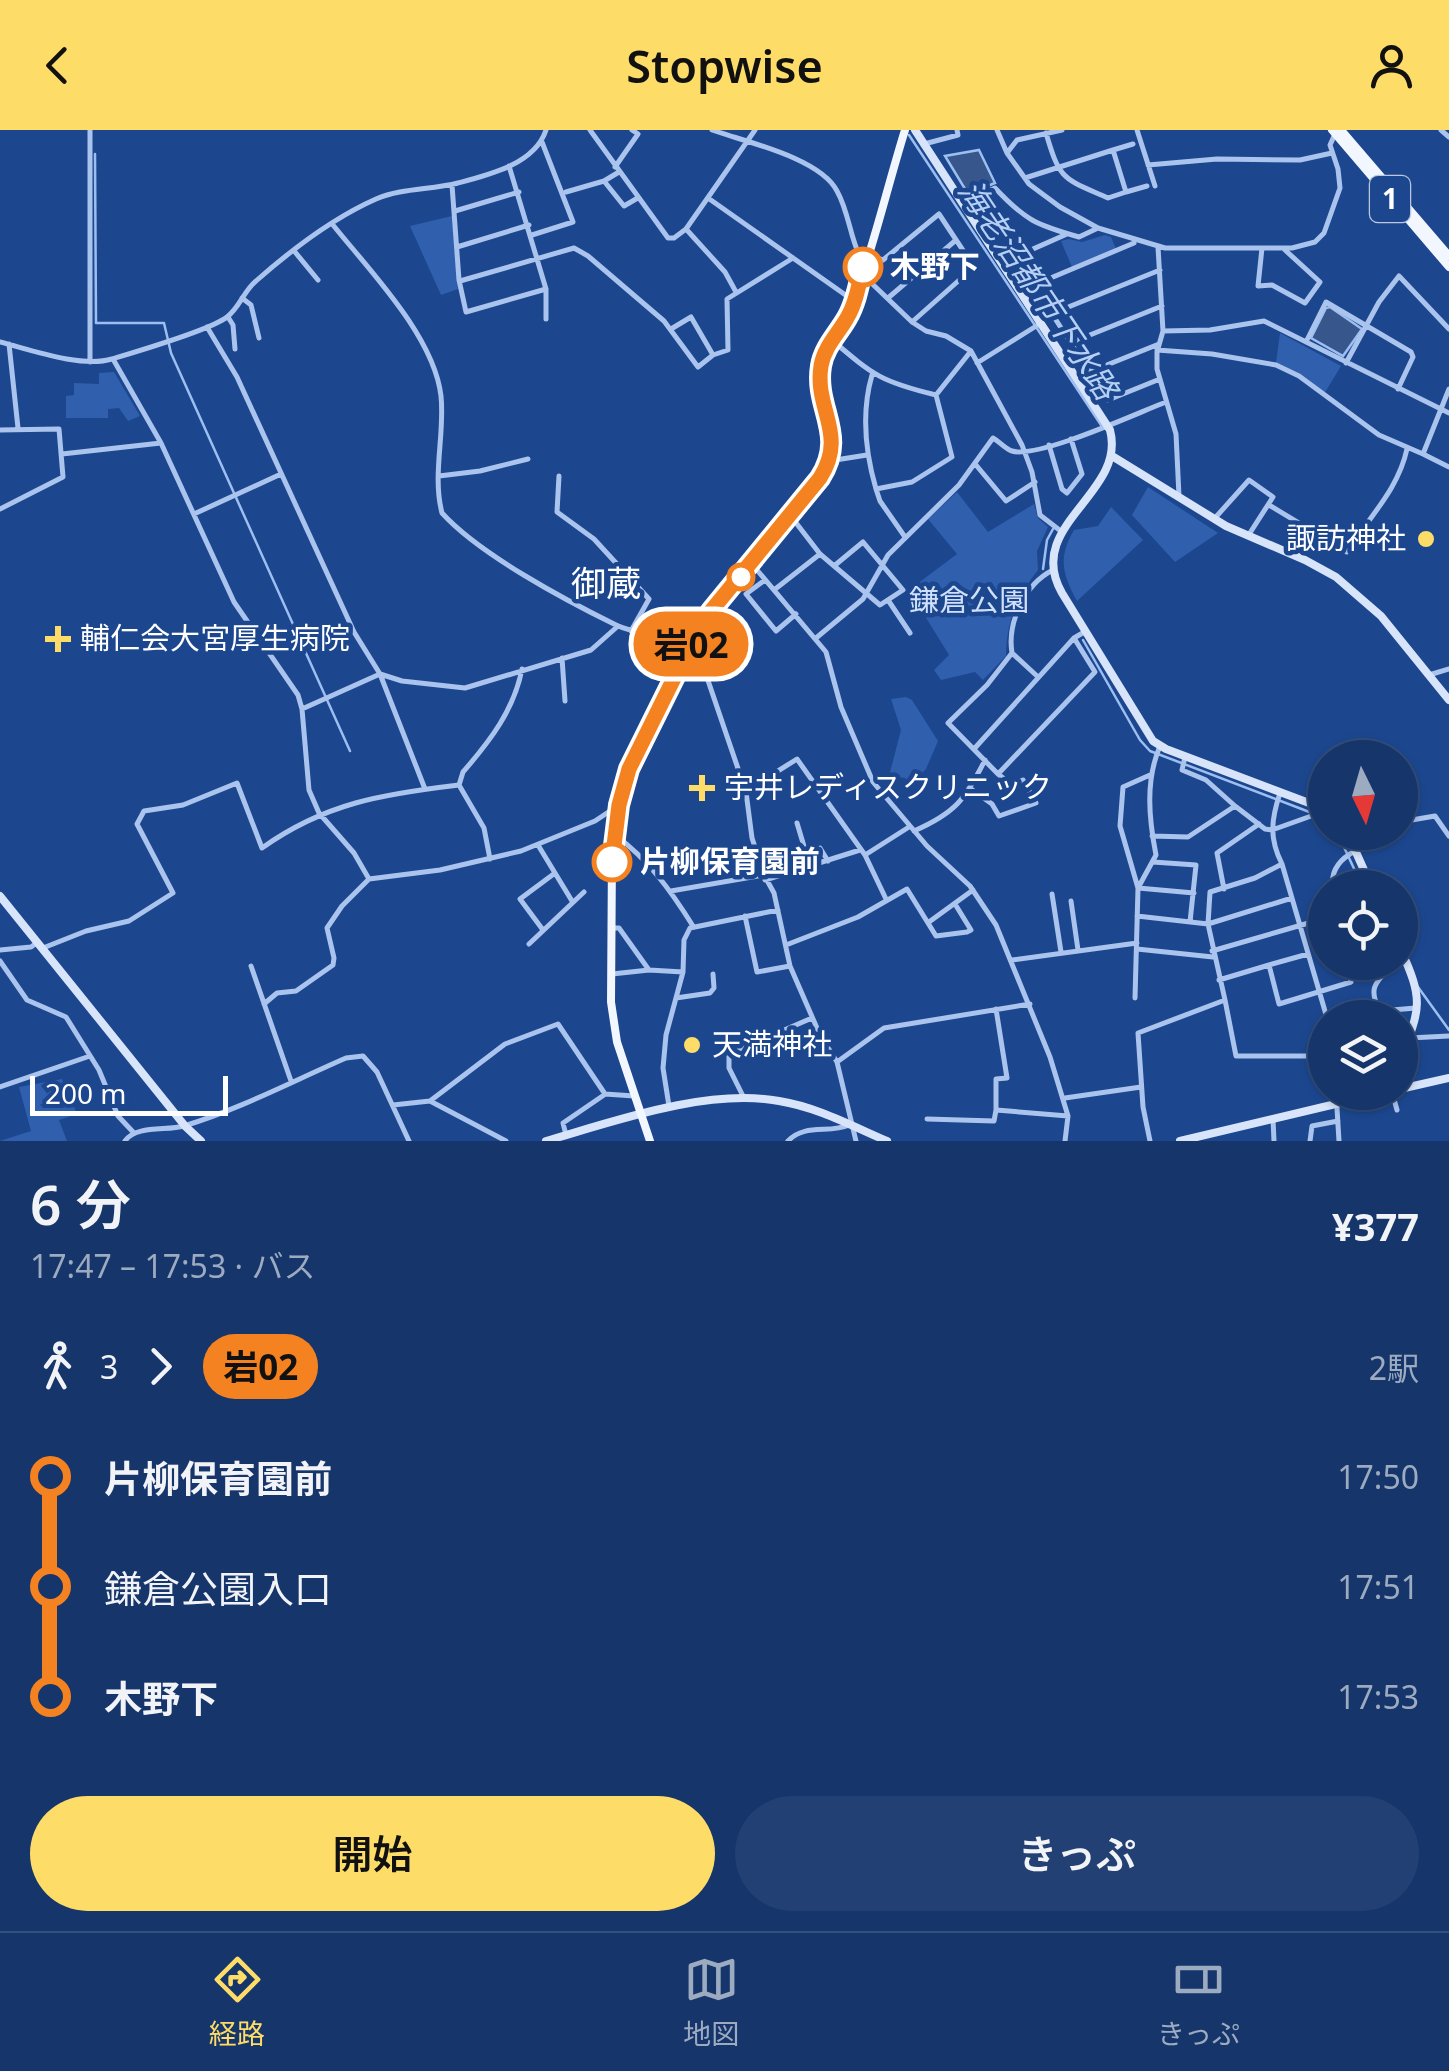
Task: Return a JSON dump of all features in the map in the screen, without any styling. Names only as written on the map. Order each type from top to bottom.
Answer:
[{"type":"main road","name":"1","points":[[1336,131],[1445,246],[1449,256]]},
{"type":"main road","name":"1","points":[[1336,131],[1449,267]]},
{"type":"main road","points":[[646,1138],[614,1027],[611,928],[614,834],[619,805],[634,756],[711,611],[820,478],[828,461],[833,440],[820,371],[854,300],[904,133]]},
{"type":"street","points":[[90,130],[90,362]]},
{"type":"street","points":[[0,342],[90,362],[113,359],[207,327],[228,317],[252,284],[333,225],[384,196],[452,185],[509,166],[542,142],[546,130]]},
{"type":"street","points":[[590,130],[636,199],[668,238],[686,229],[755,130]]},
{"type":"street","points":[[564,193],[604,181],[616,170],[638,134],[632,130]]},
{"type":"street","points":[[712,130],[807,164],[825,175],[837,191],[863,269],[912,322],[971,352],[1024,452],[1035,482],[1040,515],[1062,532]]},
{"type":"street","points":[[915,130],[1108,425],[1112,456],[1104,474],[1062,532],[1053,554],[1054,570],[1056,582],[1157,752],[1150,775],[1156,855],[1138,888]]},
{"type":"street","points":[[924,144],[958,135],[956,130]]},
{"type":"street","points":[[997,130],[1025,178],[1060,207],[1098,228],[1158,247],[1262,248],[1303,246],[1324,233],[1340,188],[1330,139],[1336,131]]},
{"type":"street","points":[[1008,153],[1017,140],[1062,130]]},
{"type":"street","points":[[1046,133],[1056,168],[1065,178],[1108,198],[1151,186],[1137,130]]},
{"type":"street","points":[[1441,130],[1449,137]]},
{"type":"street","points":[[532,234],[573,222],[542,142]]},
{"type":"street","points":[[1025,178],[1133,144]]},
{"type":"street","points":[[1112,150],[1126,192]]},
{"type":"street","points":[[1148,166],[1217,159],[1300,160],[1332,154]]},
{"type":"street","points":[[509,166],[546,289],[546,319]]},
{"type":"street","points":[[604,181],[624,206],[636,199]]},
{"type":"street","points":[[452,185],[466,312],[546,289]]},
{"type":"street","points":[[962,202],[994,188],[1021,216],[1067,234],[1079,237],[1098,228]]},
{"type":"street","points":[[454,211],[519,192]]},
{"type":"street","points":[[708,198],[854,300]]},
{"type":"street","points":[[867,254],[883,260],[939,214],[974,267],[912,322]]},
{"type":"street","points":[[333,225],[403,314],[436,374],[442,403],[442,513],[453,525],[526,574],[618,626],[690,646],[704,664],[746,792],[752,838],[774,893],[790,966],[844,1082],[856,1141]]},
{"type":"street","points":[[457,247],[529,225]]},
{"type":"street","points":[[686,229],[726,272],[736,292]]},
{"type":"street","points":[[1067,234],[1015,258],[1108,400],[1160,379]]},
{"type":"street","points":[[888,298],[956,240]]},
{"type":"street","points":[[1033,286],[1137,242]]},
{"type":"street","points":[[1158,247],[1162,306],[1160,379],[1176,434],[1179,497]]},
{"type":"street","points":[[460,281],[570,248],[579,250],[646,304],[698,366],[728,350],[727,299],[793,258]]},
{"type":"street","points":[[1262,248],[1258,286],[1272,285],[1304,303],[1320,282],[1283,248]]},
{"type":"street","points":[[295,252],[318,280]]},
{"type":"street","points":[[1051,314],[1160,270]]},
{"type":"street","points":[[1346,363],[1398,276],[1449,329]]},
{"type":"street","points":[[242,298],[251,305],[259,338]]},
{"type":"street","points":[[1306,342],[1326,302],[1411,352],[1413,358],[1398,388]]},
{"type":"street","points":[[1070,343],[1162,306]]},
{"type":"street","points":[[228,317],[233,325],[235,348]]},
{"type":"street","points":[[670,329],[691,317],[713,355]]},
{"type":"street","points":[[1162,331],[1210,330],[1260,321],[1449,413]]},
{"type":"street","points":[[978,363],[1040,324]]},
{"type":"street","points":[[207,327],[238,377],[354,632],[380,674],[425,789]]},
{"type":"street","points":[[832,340],[872,375],[936,395]]},
{"type":"street","points":[[9,344],[18,428]]},
{"type":"street","points":[[1077,377],[1158,347],[1276,365],[1299,376],[1379,434],[1449,467]]},
{"type":"street","points":[[936,395],[971,352]]},
{"type":"street","points":[[113,359],[161,444],[234,602],[298,695],[309,790],[320,813],[354,853],[369,880]]},
{"type":"street","points":[[872,375],[865,405],[867,456],[880,501],[905,536]]},
{"type":"street","points":[[1423,454],[1449,389]]},
{"type":"street","points":[[876,489],[912,482],[952,457],[936,395]]},
{"type":"street","points":[[816,638],[866,595],[882,565],[905,536],[976,465],[993,438],[1008,450],[1024,452],[1166,402]]},
{"type":"street","points":[[0,430],[60,429],[63,477],[0,509]]},
{"type":"street","points":[[1049,446],[1062,490],[1067,494],[1082,474],[1071,438]]},
{"type":"street","points":[[62,454],[161,444]]},
{"type":"street","points":[[1269,505],[1346,552],[1371,514],[1390,494],[1408,448]]},
{"type":"street","points":[[828,461],[867,456]]},
{"type":"street","points":[[1112,456],[1214,519],[1336,577],[1381,616],[1449,700]]},
{"type":"street","points":[[439,476],[528,459]]},
{"type":"street","points":[[976,465],[1006,501],[1035,482]]},
{"type":"street","points":[[194,514],[281,474]]},
{"type":"street","points":[[559,476],[557,512],[594,539],[649,599],[631,631]]},
{"type":"street","points":[[1214,519],[1249,480],[1274,497],[1248,536]]},
{"type":"street","points":[[790,515],[820,554],[880,606],[903,590],[863,542],[834,566]]},
{"type":"street","points":[[774,590],[820,554]]},
{"type":"street","points":[[752,564],[826,652],[841,706],[873,782],[912,829],[973,890],[996,925],[1030,1004],[1063,1098],[1068,1116],[1064,1141]]},
{"type":"street","points":[[971,789],[992,804],[999,816],[1036,802],[1023,780],[1012,785],[948,724],[1012,653],[1012,626],[1026,597],[1033,584],[1054,570]]},
{"type":"street","points":[[766,580],[746,594],[776,631],[796,614]]},
{"type":"street","points":[[888,600],[910,633]]},
{"type":"street","points":[[302,709],[380,674],[402,681],[465,688],[592,650],[618,626]]},
{"type":"street","points":[[974,749],[1037,676],[1086,631]]},
{"type":"street","points":[[998,774],[1095,672],[1074,638]]},
{"type":"street","points":[[1012,653],[1037,676]]},
{"type":"street","points":[[562,658],[564,700]]},
{"type":"street","points":[[490,860],[484,828],[459,785],[463,772],[510,709],[518,693],[522,669]]},
{"type":"street","points":[[1429,675],[1449,669]]},
{"type":"street","points":[[1157,752],[1186,757],[1308,804]]},
{"type":"street","points":[[1186,757],[1182,770],[1213,784],[1259,824],[1272,830],[1308,816]]},
{"type":"street","points":[[746,792],[796,759],[863,852],[886,899]]},
{"type":"street","points":[[671,891],[765,878],[863,852],[950,812],[971,789],[985,760]]},
{"type":"street","points":[[1135,998],[1138,888],[1120,826],[1123,787],[1150,775]]},
{"type":"street","points":[[0,950],[40,945],[129,921],[174,893],[137,824],[144,811],[183,804],[237,782],[262,848],[320,813],[362,799],[459,785]]},
{"type":"street","points":[[1219,980],[1308,954],[1272,842],[1280,793]]},
{"type":"street","points":[[264,1004],[278,993],[296,991],[332,965],[327,928],[342,906],[369,880],[490,860],[595,821],[619,805]]},
{"type":"street","points":[[1152,836],[1188,837],[1235,806]]},
{"type":"street","points":[[1418,819],[1435,816],[1449,836]]},
{"type":"street","points":[[797,824],[806,852],[820,848],[828,861]]},
{"type":"street","points":[[1224,889],[1217,853],[1259,824]]},
{"type":"street","points":[[614,834],[640,853],[694,926]]},
{"type":"street","points":[[538,845],[572,901]]},
{"type":"street","points":[[1335,870],[1344,857],[1356,851],[1364,870]]},
{"type":"street","points":[[1153,862],[1196,865],[1190,922]]},
{"type":"street","points":[[1282,864],[1210,892],[1208,924],[1236,1056],[1308,1056]]},
{"type":"street","points":[[543,930],[520,899],[555,873]]},
{"type":"street","points":[[1138,888],[1194,892]]},
{"type":"street","points":[[786,945],[858,917],[907,889],[936,936],[971,930],[955,904]]},
{"type":"street","points":[[929,922],[973,890]]},
{"type":"street","points":[[529,944],[584,892]]},
{"type":"street","points":[[1052,894],[1062,952]]},
{"type":"street","points":[[0,896],[201,1141]]},
{"type":"street","points":[[1137,916],[1208,924],[1292,898]]},
{"type":"street","points":[[1071,901],[1078,950]]},
{"type":"street","points":[[669,1109],[663,1068],[666,1035],[683,972],[684,940],[694,926],[778,910]]},
{"type":"street","points":[[745,916],[757,972],[790,966]]},
{"type":"street","points":[[1012,960],[1137,946],[1213,954],[1308,923]]},
{"type":"street","points":[[611,928],[620,928],[649,970]]},
{"type":"street","points":[[1,964],[27,1000],[66,1017],[105,1081],[118,1116],[134,1133]]},
{"type":"street","points":[[251,966],[291,1082]]},
{"type":"street","points":[[1269,966],[1280,1004],[1350,980]]},
{"type":"street","points":[[610,974],[683,972]]},
{"type":"street","points":[[676,998],[710,994],[714,988],[713,974]]},
{"type":"street","points":[[1316,980],[1322,1000]]},
{"type":"street","points":[[1150,1141],[1141,1088],[1138,1033],[1224,1000]]},
{"type":"street","points":[[836,1062],[884,1028],[1030,1004]]},
{"type":"street","points":[[927,1119],[994,1120],[996,1079],[1007,1078],[996,1009]]},
{"type":"street","points":[[744,1098],[729,1068],[729,1054],[752,1045],[760,1050],[782,1032],[812,1018]]},
{"type":"street","points":[[430,1102],[504,1044],[558,1024],[605,1094]]},
{"type":"street","points":[[1418,1038],[1449,1036]]},
{"type":"street","points":[[0,1087],[90,1056]]},
{"type":"street","points":[[124,1141],[134,1133],[185,1126],[346,1058],[363,1056],[372,1062],[409,1141]]},
{"type":"street","points":[[1418,1085],[1449,1078]]},
{"type":"street","points":[[1063,1098],[1141,1088]]},
{"type":"street","points":[[566,1135],[563,1123],[605,1094],[634,1096]]},
{"type":"street","points":[[546,1141],[669,1109],[744,1098],[795,1104],[887,1141]]},
{"type":"street","points":[[393,1105],[430,1102],[506,1141]]},
{"type":"street","points":[[996,1110],[1068,1116]]},
{"type":"street","points":[[1180,1141],[1311,1110]]},
{"type":"street","points":[[1338,1110],[1338,1141]]},
{"type":"street","points":[[1273,1119],[1274,1141]]},
{"type":"street","points":[[1310,1141],[1312,1126],[1339,1121]]},
{"type":"street","points":[[788,1141],[795,1134],[850,1124]]},
{"type":"green space","points":[[452,216],[458,289],[441,295],[410,226]]},
{"type":"green space","points":[[1111,237],[1116,249],[1072,267],[1061,241],[1082,242]]},
{"type":"green space","points":[[1280,333],[1341,366],[1324,394],[1276,363]]},
{"type":"green space","points":[[114,372],[140,416],[128,421],[119,408],[108,409],[108,418],[66,418],[66,396],[74,395],[74,383],[99,384],[99,373]]},
{"type":"green space","points":[[1148,487],[1218,533],[1175,562],[1132,515]]},
{"type":"green space","name":"鎌倉公園","points":[[957,492],[988,532],[1034,504],[1038,518],[1048,527],[1037,551],[1038,570],[1024,590],[1011,621],[1006,656],[983,680],[975,672],[941,680],[934,670],[949,655],[909,590],[957,554],[928,519]]},
{"type":"green space","points":[[1111,507],[1143,540],[1077,601],[1065,574],[1066,549],[1074,530],[1098,526]]},
{"type":"green space","points":[[891,699],[912,700],[938,741],[926,769],[911,784],[905,778],[889,776],[901,730]]},
{"type":"green space","points":[[62,1079],[77,1114],[59,1120],[67,1141],[0,1141],[31,1131],[19,1087]]},
{"type":"shaded area","points":[[979,150],[995,183],[968,194],[945,156]]},
{"type":"shaded area","points":[[1330,307],[1362,329],[1343,356],[1311,338]]},
{"type":"waterway","name":"海老沼都市下水路","points":[[909,135],[1101,425]]},
{"type":"waterway","points":[[95,154],[96,323],[164,323],[171,353],[350,751]]},
{"type":"waterway","name":"海老沼都市下水路","points":[[1043,569],[1047,540],[1053,529]]},
{"type":"waterway","name":"海老沼都市下水路","points":[[1083,640],[1150,751],[1308,811]]},
{"type":"waterway","name":"海老沼都市下水路","points":[[1345,850],[1355,870]]},
{"type":"waterway","name":"海老沼都市下水路","points":[[1418,987],[1449,1030]]},
{"type":"bus line","name":"岩02","points":[[612,862],[619,805],[629,769],[690,646],[711,611],[820,478],[831,454],[832,431],[820,380],[822,362],[851,310],[863,267]]},
{"type":"place","name":"木野下","points":[[863,267]]},
{"type":"place","name":"諏訪神社","points":[[1426,539]]},
{"type":"place","name":"輔仁会大宮厚生病院","points":[[58,639]]},
{"type":"place","name":"宇井レディスクリニック","points":[[702,788]]},
{"type":"place","name":"片柳保育園前","points":[[612,862]]},
{"type":"place","name":"天満神社","points":[[692,1045]]},
{"type":"district","name":"御蔵","points":[[606,584]]}]
